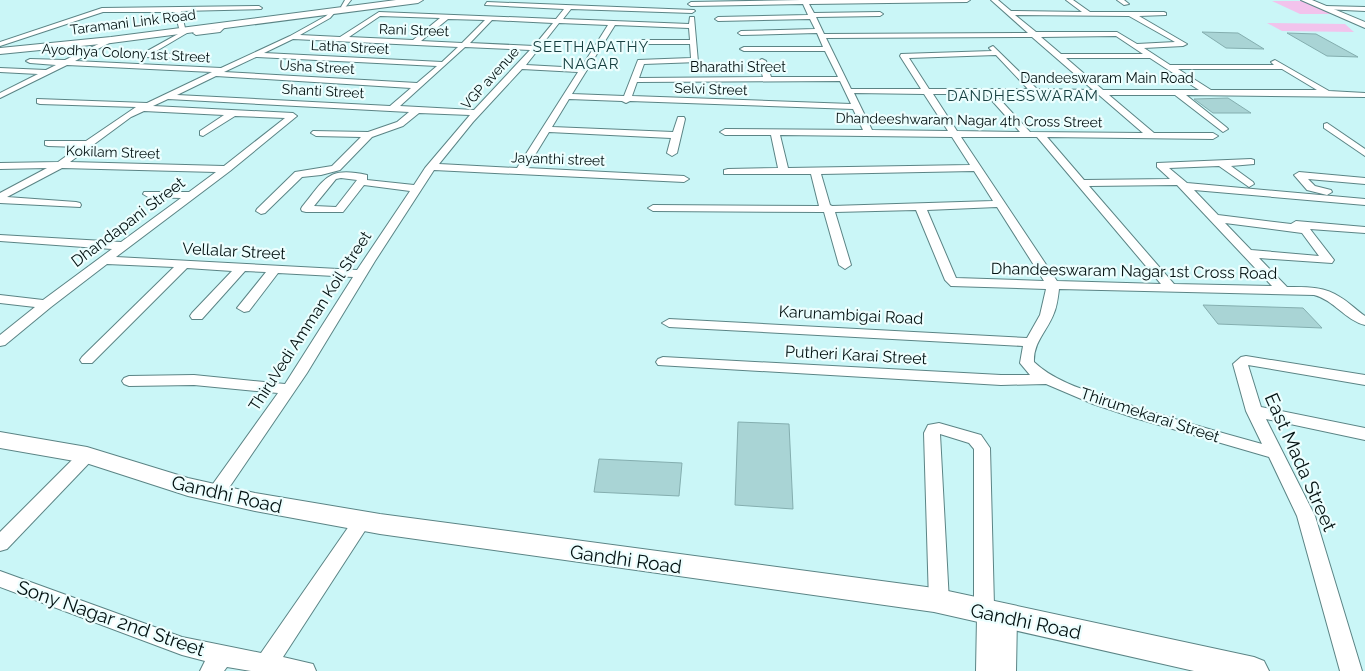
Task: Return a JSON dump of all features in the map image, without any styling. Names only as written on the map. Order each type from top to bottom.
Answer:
[{"type":"main road","name":"Taramani Link Road","points":[[189,31],[349,2],[395,0]]},
{"type":"main road","name":"Taramani Link Road","points":[[0,49],[189,31],[418,0]]},
{"type":"street","points":[[213,10],[225,0]]},
{"type":"street","points":[[487,4],[569,7],[804,1],[967,0]]},
{"type":"street","points":[[994,0],[1152,136]]},
{"type":"street","points":[[1069,0],[1088,13]]},
{"type":"street","points":[[1120,0],[1126,4]]},
{"type":"street","points":[[1304,0],[1365,25]]},
{"type":"street","points":[[804,1],[869,133]]},
{"type":"street","points":[[0,44],[120,3]]},
{"type":"street","points":[[626,100],[638,64],[641,62],[695,60],[691,5]]},
{"type":"street","name":"VGP avenue","points":[[432,167],[477,113],[520,67],[569,7]]},
{"type":"street","points":[[102,10],[259,8]]},
{"type":"street","points":[[1325,8],[1365,9]]},
{"type":"street","points":[[176,56],[144,55],[189,31],[178,10]]},
{"type":"street","points":[[120,18],[178,10]]},
{"type":"street","points":[[0,198],[60,165],[86,144],[143,107],[168,97],[292,37],[328,17],[333,11]]},
{"type":"street","points":[[1010,13],[1164,14]]},
{"type":"street","points":[[1131,13],[1183,44],[1136,46]]},
{"type":"street","points":[[342,39],[379,14],[692,26]]},
{"type":"street","points":[[718,19],[880,14]]},
{"type":"street","points":[[415,42],[446,17]]},
{"type":"street","points":[[393,108],[444,64],[490,19]]},
{"type":"street","points":[[44,28],[92,22]]},
{"type":"street","points":[[520,171],[612,24]]},
{"type":"street","points":[[741,33],[1117,34],[1208,92]]},
{"type":"street","points":[[980,35],[1034,91]]},
{"type":"street","name":"Rani Street","points":[[292,37],[535,48]]},
{"type":"street","points":[[0,96],[111,39]]},
{"type":"street","points":[[637,42],[694,42]]},
{"type":"street","points":[[744,49],[829,50]]},
{"type":"street","points":[[998,53],[904,56],[1053,285],[1048,313],[1031,342]]},
{"type":"street","name":"Latha Street","points":[[256,55],[444,64]]},
{"type":"street","points":[[1060,56],[1151,56]]},
{"type":"street","name":"Ayodhya Colony 1st Street","points":[[30,61],[218,72]]},
{"type":"street","points":[[762,61],[768,79]]},
{"type":"street","points":[[1168,67],[1279,65],[1328,93]]},
{"type":"street","points":[[520,67],[584,70]]},
{"type":"street","points":[[0,70],[46,72]]},
{"type":"street","name":"Usha Street","points":[[218,72],[418,86]]},
{"type":"street","name":"Bharathi Street","points":[[634,80],[843,79]]},
{"type":"street","name":"Dandeeswaram Main Road","points":[[849,90],[1328,93],[1365,95]]},
{"type":"street","points":[[988,91],[1028,135]]},
{"type":"street","points":[[1177,92],[1223,129]]},
{"type":"street","name":"Selvi Street","points":[[566,96],[626,100],[856,107]]},
{"type":"street","name":"Shanti Street","points":[[168,97],[477,113]]},
{"type":"street","points":[[40,101],[234,112]]},
{"type":"street","points":[[316,133],[369,135],[400,124],[418,109]]},
{"type":"street","points":[[203,133],[234,112]]},
{"type":"street","name":"Dhandapani Street","points":[[0,342],[46,304],[292,117],[291,115],[234,112]]},
{"type":"street","points":[[672,153],[681,119]]},
{"type":"street","points":[[1327,126],[1365,153]]},
{"type":"street","points":[[546,129],[677,135]]},
{"type":"street","name":"Dhandeeshwaram Nagar 4th Cross Street","points":[[725,132],[1213,136]]},
{"type":"street","points":[[775,132],[784,172]]},
{"type":"street","points":[[261,211],[298,174],[321,172],[336,168],[369,135]]},
{"type":"street","points":[[1040,135],[1170,287]]},
{"type":"street","points":[[48,143],[86,144]]},
{"type":"street","points":[[1251,162],[1160,165],[1186,185],[1217,216],[1365,230]]},
{"type":"street","points":[[1221,163],[1249,184]]},
{"type":"street","name":"Kokilam Street","points":[[0,166],[60,165],[226,169]]},
{"type":"street","name":"Jayanthi street","points":[[432,167],[684,178]]},
{"type":"street","name":"ThiruVedi Amman Koil Street","points":[[216,492],[289,389],[361,274],[432,167]]},
{"type":"street","points":[[728,172],[978,168]]},
{"type":"street","points":[[815,171],[845,265]]},
{"type":"street","points":[[1365,180],[1299,175],[1315,190],[1365,196]]},
{"type":"street","points":[[334,176],[362,177],[361,182],[339,210],[306,208],[334,176]]},
{"type":"street","points":[[361,182],[417,189]]},
{"type":"street","points":[[1081,182],[1186,185],[1365,202]]},
{"type":"street","points":[[1186,185],[1283,290]]},
{"type":"street","points":[[148,194],[190,195]]},
{"type":"street","points":[[0,198],[76,205]]},
{"type":"street","points":[[653,208],[717,210],[1001,204]]},
{"type":"street","name":"Dhandeeswaram Nagar 1st Cross Road","points":[[920,207],[952,282],[1314,291]]},
{"type":"street","points":[[1215,218],[1300,228],[1306,231],[1328,260],[1247,253]]},
{"type":"street","points":[[0,238],[123,246]]},
{"type":"street","name":"Vellalar Street","points":[[105,260],[361,274]]},
{"type":"street","points":[[87,360],[184,264]]},
{"type":"street","points":[[197,316],[242,268]]},
{"type":"street","points":[[244,308],[275,269]]},
{"type":"street","points":[[1314,291],[1339,300],[1365,321]]},
{"type":"street","points":[[0,299],[46,304]]},
{"type":"street","name":"Karunambigai Road","points":[[669,322],[1031,342]]},
{"type":"street","name":"Thirumekarai Street","points":[[1031,342],[1027,362],[1030,369],[1048,379],[1151,418],[1275,453]]},
{"type":"street","name":"East Mada Street","points":[[1351,671],[1306,516],[1254,411],[1240,364],[1246,360],[1365,380]]},
{"type":"street","name":"Putheri Karai Street","points":[[663,362],[1001,380],[1048,379]]},
{"type":"street","points":[[129,381],[194,380],[289,389]]},
{"type":"street","points":[[1254,411],[1365,434]]},
{"type":"street","points":[[939,602],[932,433],[934,429],[939,428],[975,439],[982,448],[993,613],[1005,671]]},
{"type":"street","name":"Gandhi Road","points":[[0,440],[87,455],[188,487],[255,502],[362,521],[939,602],[1229,668],[1254,671]]},
{"type":"street","points":[[0,544],[87,455]]},
{"type":"street","points":[[266,664],[362,521]]},
{"type":"street","name":"Sony Nagar 2nd Street","points":[[0,579],[182,646],[216,664],[266,664],[305,671]]},
{"type":"street","points":[[987,671],[993,613]]},
{"type":"shaded area","points":[[1272,1],[1303,1],[1332,14],[1300,14]]},
{"type":"shaded area","points":[[1267,23],[1345,24],[1354,32],[1282,31]]},
{"type":"building","points":[[1202,32],[1238,33],[1264,49],[1226,48]]},
{"type":"building","points":[[1287,33],[1316,34],[1358,57],[1327,56]]},
{"type":"building","points":[[1228,98],[1251,113],[1213,113],[1194,99]]},
{"type":"building","points":[[1203,305],[1303,308],[1322,328],[1218,324]]},
{"type":"building","points":[[738,422],[789,424],[793,509],[735,505]]},
{"type":"building","points":[[599,459],[682,463],[679,496],[594,492]]},
{"type":"district","name":"SEETHAPATHY NAGAR","points":[[591,56]]},
{"type":"district","name":"DANDHESSWARAM","points":[[1023,96]]}]
